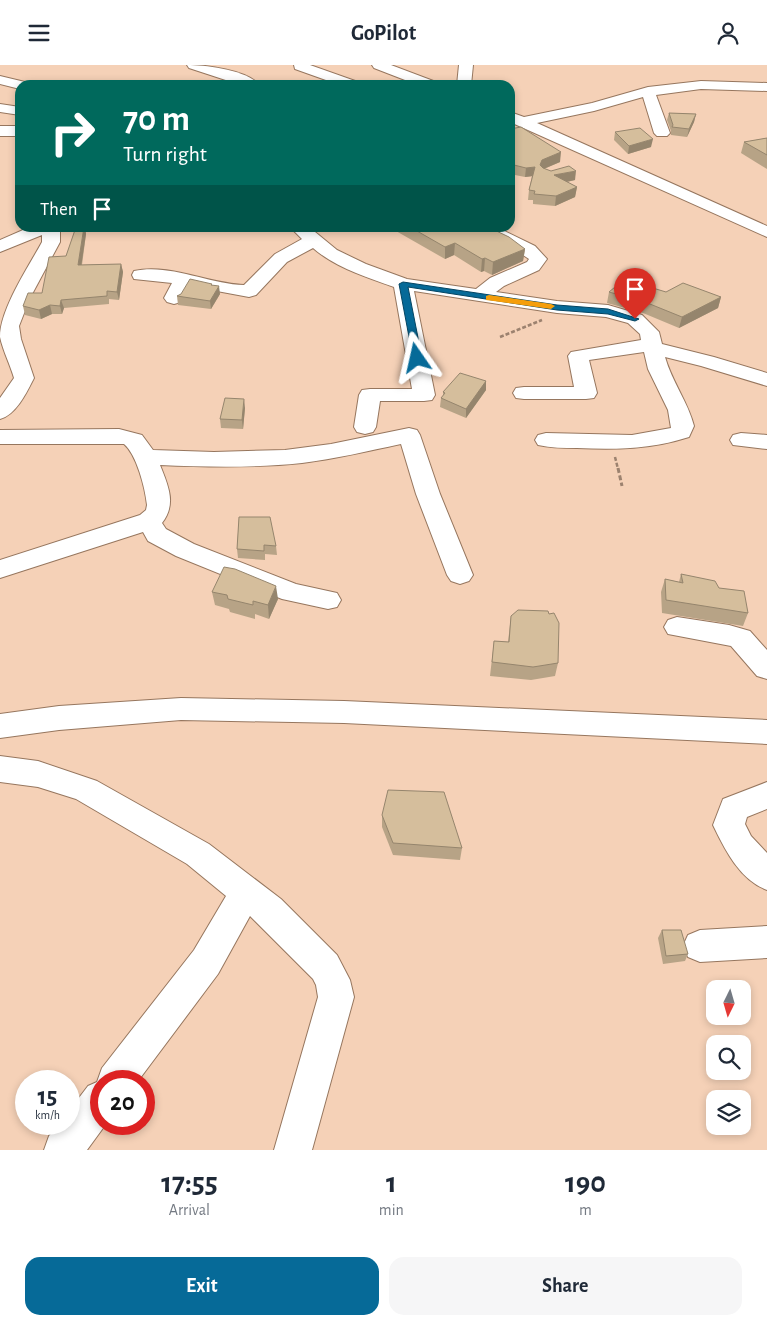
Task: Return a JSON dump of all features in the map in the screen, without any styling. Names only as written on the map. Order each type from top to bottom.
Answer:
[{"type":"street","points":[[194,65],[242,80]]},
{"type":"street","points":[[300,65],[340,80]]},
{"type":"street","points":[[379,65],[418,80]]},
{"type":"street","points":[[464,80],[466,65]]},
{"type":"street","points":[[394,80],[406,75]]},
{"type":"street","points":[[0,80],[15,84]]},
{"type":"street","points":[[517,118],[594,107],[648,91],[701,85],[767,87]]},
{"type":"street","points":[[648,91],[662,133]]},
{"type":"street","points":[[0,108],[15,110]]},
{"type":"street","points":[[517,118],[767,232]]},
{"type":"street","points":[[0,131],[15,131]]},
{"type":"street","points":[[577,166],[604,158]]},
{"type":"street","points":[[0,247],[34,232]]},
{"type":"street","points":[[0,412],[17,391],[24,378],[20,362],[11,341],[9,324],[50,242],[51,232]]},
{"type":"street","points":[[303,232],[312,241],[331,254],[360,268],[403,284],[570,308],[608,311],[635,319],[648,332],[658,369],[679,411],[683,426],[681,432],[628,442],[546,440]]},
{"type":"street","points":[[479,296],[497,281],[533,266],[538,259],[537,255],[491,232]]},
{"type":"street","points":[[141,275],[172,277],[246,292],[281,258],[312,241]]},
{"type":"street","points":[[174,298],[185,280]]},
{"type":"street","points":[[524,393],[586,393],[578,356],[651,346],[767,380]]},
{"type":"street","points":[[144,457],[202,461],[286,457],[409,435],[428,494],[460,575]]},
{"type":"street","points":[[0,437],[119,436],[134,440],[150,471],[159,507],[149,521],[0,569]]},
{"type":"street","points":[[741,440],[767,442]]},
{"type":"street","points":[[149,521],[157,535],[185,550],[291,592],[328,601]]},
{"type":"street","points":[[677,627],[740,638],[767,667]]},
{"type":"street","points":[[4,728],[59,717],[181,709],[344,712],[767,732]]},
{"type":"street","points":[[0,769],[38,774],[86,790],[198,854],[269,910],[325,967],[333,980],[336,997],[322,1041],[293,1150]]},
{"type":"street","points":[[767,795],[734,808],[729,825],[740,845],[767,875]]},
{"type":"street","points":[[123,1070],[206,962],[246,892]]},
{"type":"street","points":[[700,946],[767,942]]},
{"type":"street","points":[[63,1150],[90,1114]]},
{"type":"lane","points":[[365,427],[370,395],[424,395],[403,284]]},
{"type":"path","points":[[500,337],[570,308]]},
{"type":"path","points":[[611,442],[622,485]]},
{"type":"building","points":[[669,113],[696,114],[689,129],[672,127]]},
{"type":"building","points":[[521,127],[561,152],[542,160],[540,165],[551,171],[569,166],[576,171],[554,175],[577,187],[556,196],[534,194],[535,191],[529,190],[535,167],[526,168],[515,165],[515,128]]},
{"type":"building","points":[[640,128],[653,139],[629,146],[615,132]]},
{"type":"building","points":[[767,138],[767,155],[744,142]]},
{"type":"building","points":[[74,232],[83,232],[78,265],[121,264],[117,292],[107,291],[107,296],[61,300],[60,306],[50,305],[39,310],[23,306],[28,293],[42,293],[49,257],[66,256]]},
{"type":"building","points":[[419,232],[498,232],[525,249],[493,262],[485,258],[482,259],[455,243],[445,247]]},
{"type":"building","points":[[190,279],[219,286],[210,301],[177,296],[181,294]]},
{"type":"building","points":[[621,282],[629,284],[633,282],[666,292],[683,283],[721,297],[682,317],[645,302],[609,292]]},
{"type":"building","points":[[460,373],[486,381],[466,409],[441,398],[445,393],[443,392]]},
{"type":"building","points":[[225,398],[244,399],[242,420],[220,419]]},
{"type":"building","points":[[239,517],[270,517],[276,546],[264,545],[264,551],[237,549]]},
{"type":"building","points":[[224,567],[235,569],[276,586],[268,605],[253,601],[253,605],[228,599],[227,595],[212,592]]},
{"type":"building","points":[[681,574],[715,581],[719,588],[744,591],[748,613],[666,600],[665,579],[683,583]]},
{"type":"building","points":[[518,610],[554,613],[559,623],[558,663],[533,667],[492,662],[494,641],[509,642],[511,616]]},
{"type":"building","points":[[388,790],[444,792],[462,848],[393,843],[382,815]]},
{"type":"building","points":[[662,930],[681,930],[688,954],[666,956]]},
{"type":"slow traffic","points":[[489,298],[551,306]]},
{"type":"route","points":[[417,358],[403,284],[557,307],[608,311],[635,319]]}]
